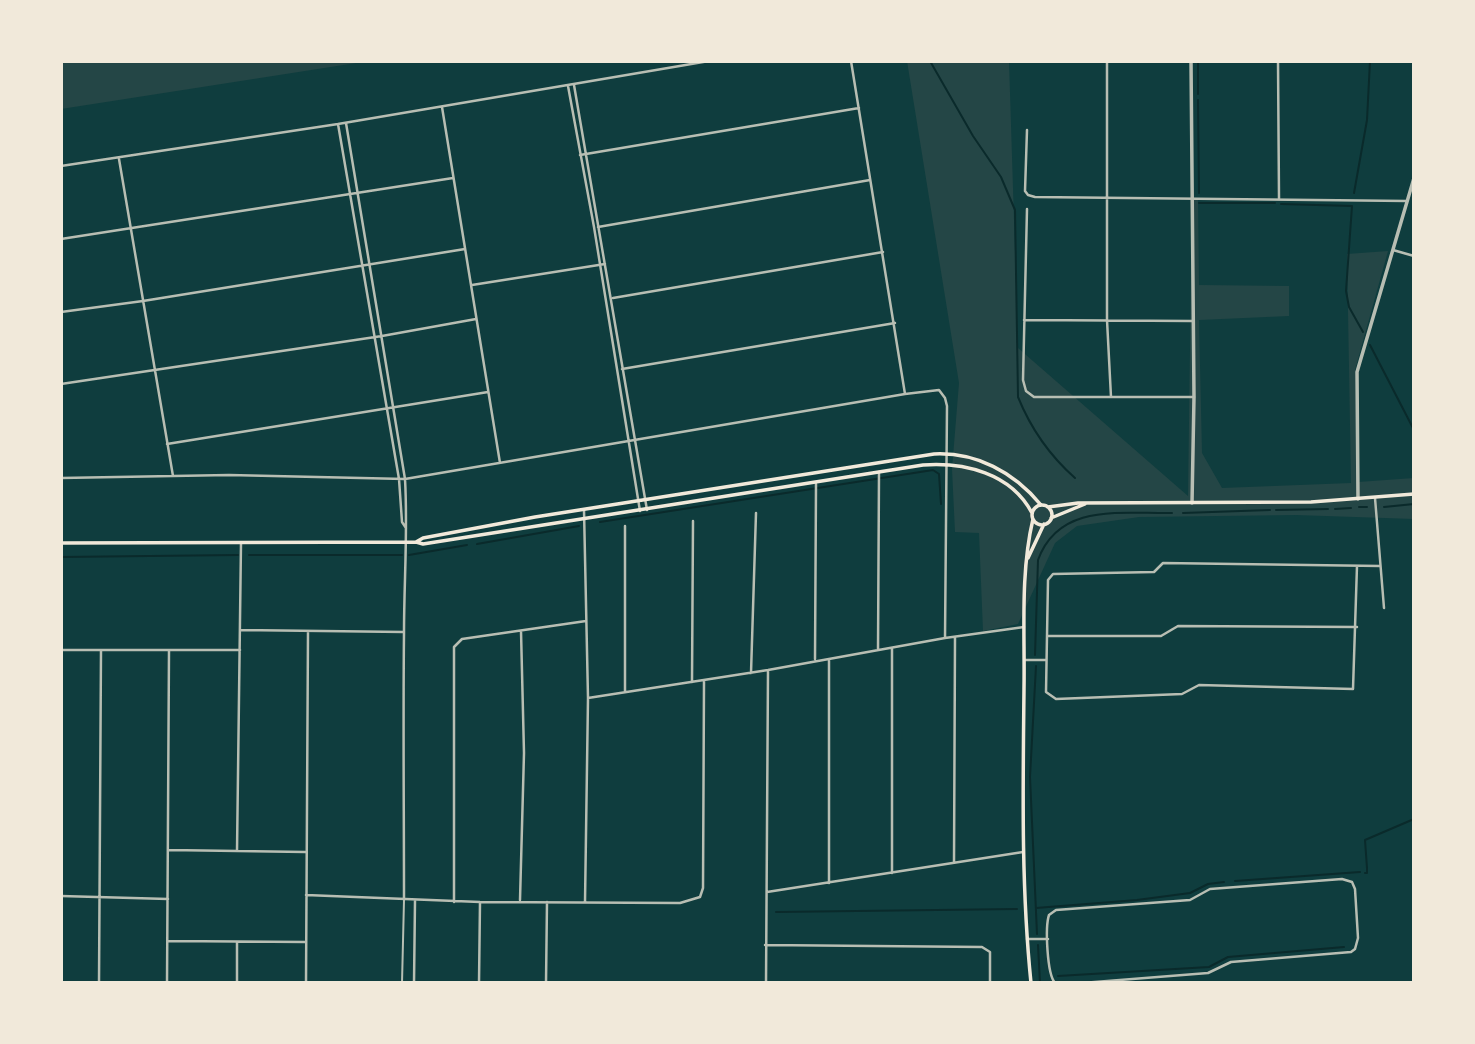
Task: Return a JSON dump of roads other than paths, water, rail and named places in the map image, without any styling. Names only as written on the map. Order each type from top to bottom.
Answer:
[{"type":"main road","points":[[416,542],[423,538],[584,509],[946,453],[973,457],[999,469],[1024,487],[1041,505],[1048,507],[1087,503],[1358,499],[1414,494]]},
{"type":"main road","points":[[61,543],[423,544],[923,465],[968,466],[995,478],[1015,492],[1032,513],[1033,519],[1027,546],[1024,627],[1024,852],[1031,983]]},
{"type":"main road","points":[[995,478],[999,469]]},
{"type":"main road","points":[[767,479],[769,489]]},
{"type":"main road","points":[[1027,560],[1044,524],[1051,518],[1087,503]]},
{"type":"main road","points":[[1032,513],[1035,507],[1041,505]]},
{"type":"main road","points":[[1048,507],[1051,518]]},
{"type":"main road","points":[[1033,519],[1038,524],[1044,524]]},
{"type":"street","points":[[61,166],[346,123],[709,61]]},
{"type":"street","points":[[851,61],[905,394]]},
{"type":"street","points":[[1107,61],[1107,320],[1111,397]]},
{"type":"street","points":[[1191,61],[1194,397],[1192,503]]},
{"type":"street","points":[[1278,61],[1279,198]]},
{"type":"street","points":[[574,85],[647,510]]},
{"type":"street","points":[[568,86],[640,511]]},
{"type":"street","points":[[442,106],[500,463]]},
{"type":"street","points":[[580,155],[859,108]]},
{"type":"street","points":[[346,123],[405,479],[408,522],[405,542],[404,632],[404,900]]},
{"type":"street","points":[[338,124],[399,479],[402,522],[406,528]]},
{"type":"street","points":[[1027,130],[1025,191],[1028,195],[1407,201]]},
{"type":"street","points":[[119,159],[173,476]]},
{"type":"street","points":[[61,239],[453,178]]},
{"type":"street","points":[[1358,499],[1357,372],[1414,179]]},
{"type":"street","points":[[594,228],[870,180]]},
{"type":"street","points":[[1027,209],[1023,380],[1026,391],[1034,397],[1194,397]]},
{"type":"street","points":[[61,312],[363,267],[465,248]]},
{"type":"street","points":[[1393,250],[1414,257]]},
{"type":"street","points":[[606,299],[883,252]]},
{"type":"street","points":[[472,285],[605,264]]},
{"type":"street","points":[[61,384],[376,337],[476,318]]},
{"type":"street","points":[[1024,320],[1193,321]]},
{"type":"street","points":[[617,370],[895,323]]},
{"type":"street","points":[[61,478],[267,475],[405,479],[939,390],[945,398],[945,638]]},
{"type":"street","points":[[167,444],[488,392]]},
{"type":"street","points":[[878,650],[879,472]]},
{"type":"street","points":[[815,661],[816,484]]},
{"type":"street","points":[[1375,498],[1384,608]]},
{"type":"street","points":[[584,509],[589,698],[585,902]]},
{"type":"street","points":[[751,673],[755,513]]},
{"type":"street","points":[[692,682],[693,521]]},
{"type":"street","points":[[625,526],[625,692]]},
{"type":"street","points":[[237,851],[241,543]]},
{"type":"street","points":[[1357,566],[1353,689],[1199,685],[1182,694],[1055,699],[1046,692],[1048,580],[1053,574],[1154,572],[1163,563],[1380,566]]},
{"type":"street","points":[[454,902],[454,648],[462,639],[587,621]]},
{"type":"street","points":[[1046,636],[1161,636],[1178,626],[1357,627]]},
{"type":"street","points":[[589,698],[1024,627]]},
{"type":"street","points":[[240,630],[404,632]]},
{"type":"street","points":[[306,983],[308,631]]},
{"type":"street","points":[[520,902],[524,753],[521,631]]},
{"type":"street","points":[[954,862],[955,637]]},
{"type":"street","points":[[892,648],[892,873]]},
{"type":"street","points":[[61,650],[240,650]]},
{"type":"street","points":[[99,983],[100,650]]},
{"type":"street","points":[[167,983],[169,650]]},
{"type":"street","points":[[829,659],[829,883]]},
{"type":"street","points":[[1025,660],[1046,660]]},
{"type":"street","points":[[766,983],[768,670]]},
{"type":"street","points":[[306,895],[454,902],[680,903],[700,897],[703,888],[704,681]]},
{"type":"street","points":[[169,850],[305,852]]},
{"type":"street","points":[[767,892],[1024,852]]},
{"type":"street","points":[[1055,983],[1051,974],[1047,919],[1056,910],[1190,900],[1210,889],[1342,879],[1352,882],[1355,889],[1358,938],[1355,949],[1351,952],[1231,962],[1208,973],[1082,983]]},
{"type":"street","points":[[61,896],[168,899]]},
{"type":"street","points":[[414,983],[415,901]]},
{"type":"street","points":[[479,983],[480,902]]},
{"type":"street","points":[[546,983],[547,902]]},
{"type":"street","points":[[1027,939],[1048,939]]},
{"type":"street","points":[[168,941],[306,942]]},
{"type":"street","points":[[237,942],[237,983]]},
{"type":"street","points":[[765,945],[982,947],[990,952],[990,983]]},
{"type":"lane","points":[[402,983],[404,900]]},
{"type":"waterway","points":[[930,61],[973,136],[1001,177],[1015,210],[1018,397],[1042,441],[1075,478]]},
{"type":"waterway","points":[[1198,61],[1198,94]]},
{"type":"waterway","points":[[1354,193],[1367,120],[1370,61]]},
{"type":"waterway","points":[[1198,100],[1199,193]]},
{"type":"waterway","points":[[1199,203],[1275,203]]},
{"type":"waterway","points":[[1281,204],[1352,206],[1346,291],[1349,307],[1363,332]]},
{"type":"waterway","points":[[1370,345],[1414,430]]},
{"type":"waterway","points":[[600,522],[933,470],[939,474],[941,504]]},
{"type":"waterway","points":[[1384,507],[1414,504]]},
{"type":"waterway","points":[[1359,507],[1367,507]]},
{"type":"waterway","points":[[1335,509],[1351,508]]},
{"type":"waterway","points":[[1276,510],[1328,509]]},
{"type":"waterway","points":[[1183,513],[1270,510]]},
{"type":"waterway","points":[[1035,655],[1038,560],[1048,541],[1061,528],[1094,515],[1172,513]]},
{"type":"waterway","points":[[477,544],[579,526]]},
{"type":"waterway","points":[[409,555],[467,545]]},
{"type":"waterway","points":[[61,557],[238,555]]},
{"type":"waterway","points":[[249,555],[402,555]]},
{"type":"waterway","points":[[1036,666],[1030,777],[1037,934]]},
{"type":"waterway","points":[[1365,873],[1365,840],[1414,819]]},
{"type":"waterway","points":[[1235,881],[1360,872]]},
{"type":"waterway","points":[[1036,908],[1190,893],[1208,884],[1224,882]]},
{"type":"waterway","points":[[776,912],[1017,909]]},
{"type":"waterway","points":[[1038,945],[1040,983]]},
{"type":"waterway","points":[[1058,976],[1209,967],[1228,957],[1344,947]]}]
